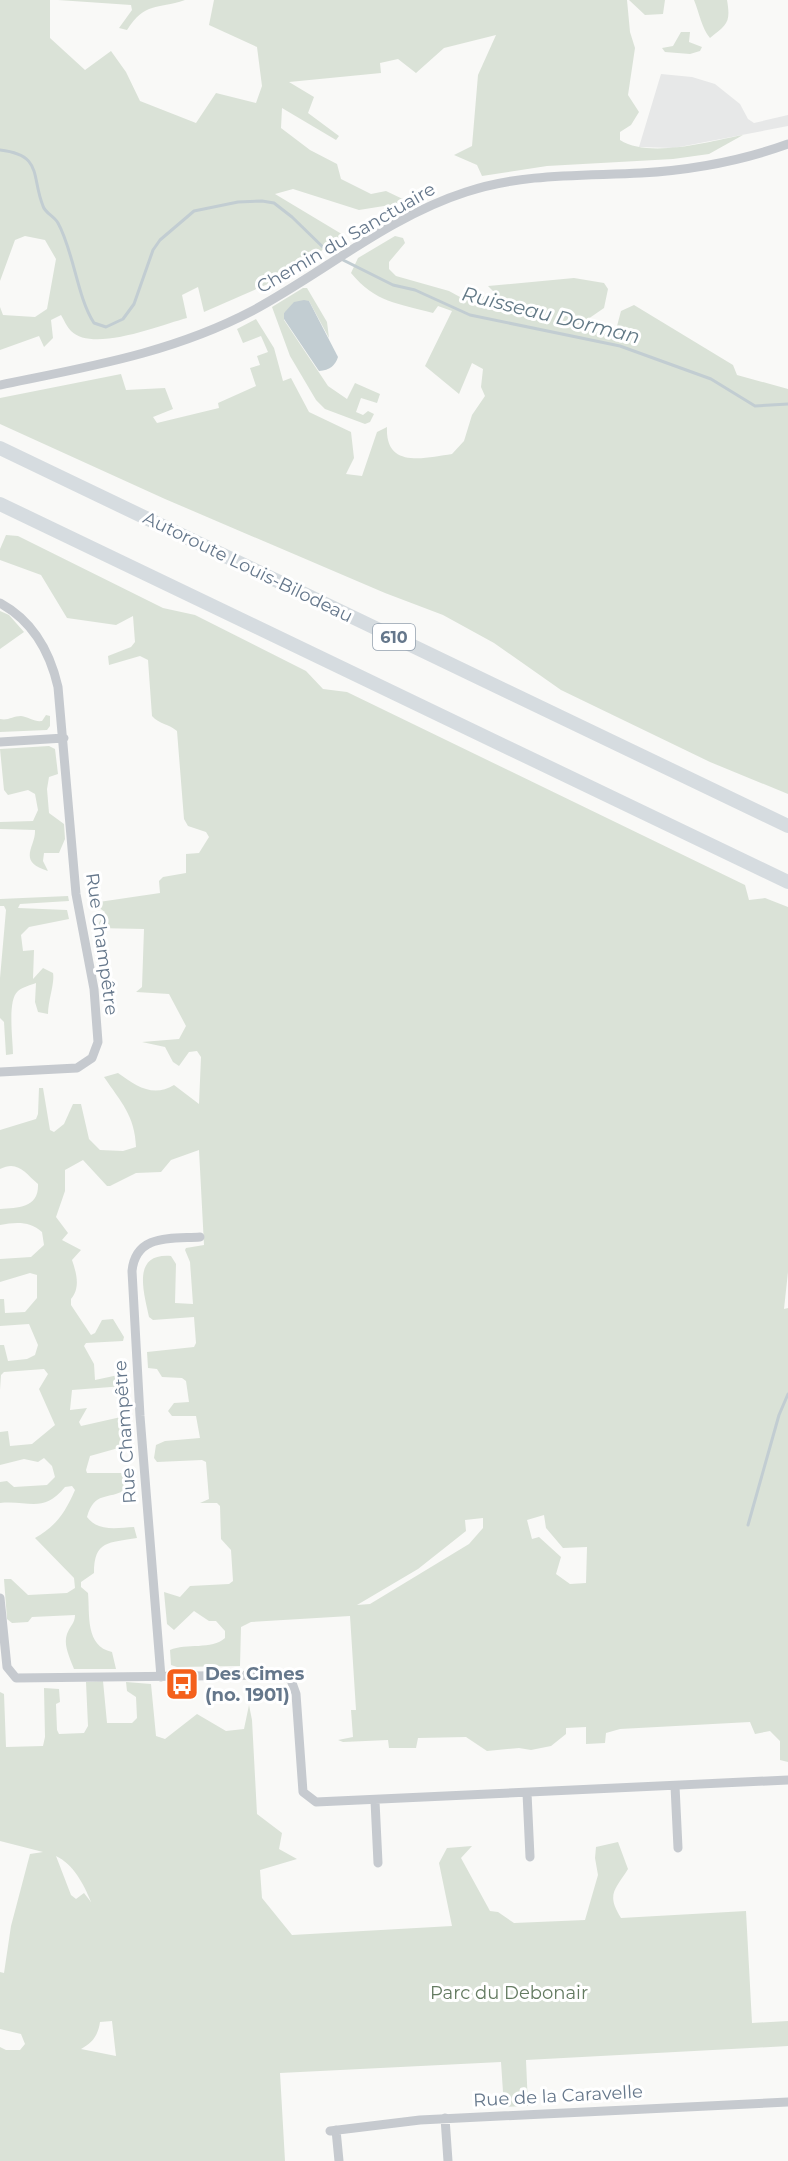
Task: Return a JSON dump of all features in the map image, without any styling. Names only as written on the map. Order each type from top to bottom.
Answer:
[{"type":"highway","name":"Autoroute Louis-Bilodeau","points":[[0,448],[788,826]]},
{"type":"highway","points":[[0,504],[788,882]]},
{"type":"street","name":"Chemin du Sanctuaire","points":[[0,386],[100,366],[180,342],[255,309],[422,211],[478,188],[549,177],[685,168],[739,159],[788,144]]},
{"type":"street","name":"Rue Champêtre","points":[[0,603],[24,621],[47,652],[58,687],[77,905],[94,989],[98,1042],[92,1058],[77,1068],[0,1072]]},
{"type":"street","points":[[0,742],[64,738]]},
{"type":"street","name":"Rue Champêtre","points":[[161,1677],[140,1416],[132,1271],[136,1253],[146,1244],[200,1237]]},
{"type":"street","points":[[0,1598],[7,1667],[16,1678],[273,1674],[283,1675],[291,1680],[296,1694],[303,1792],[316,1802],[788,1780]]},
{"type":"street","points":[[675,1786],[678,1848]]},
{"type":"street","points":[[527,1793],[530,1857]]},
{"type":"street","points":[[375,1801],[378,1863]]},
{"type":"street","name":"Rue de la Caravelle","points":[[339,2161],[333,2130],[445,2118],[788,2102]]},
{"type":"street","points":[[445,2118],[448,2161]]},
{"type":"shaded area","points":[[661,74],[692,77],[715,84],[740,104],[748,119],[754,123],[788,115],[788,126],[674,148],[639,147]]},
{"type":"shaded area","points":[[309,301],[338,357],[329,369],[319,371],[284,319],[284,313],[294,302]]},
{"type":"green space","points":[[0,0],[50,0],[50,38],[85,70],[111,51],[126,72],[140,101],[196,123],[216,93],[256,103],[262,86],[257,47],[209,25],[214,0],[627,0],[630,32],[635,48],[628,95],[639,112],[631,125],[620,132],[620,140],[647,148],[663,148],[743,135],[709,154],[673,159],[547,166],[482,176],[477,165],[454,155],[472,146],[478,75],[496,35],[444,48],[416,73],[398,59],[380,63],[381,73],[289,82],[314,97],[308,113],[339,136],[336,140],[282,108],[281,128],[310,150],[337,164],[341,179],[371,194],[386,191],[409,202],[359,210],[293,189],[275,194],[345,236],[270,283],[204,312],[198,287],[182,295],[187,318],[127,335],[95,339],[81,337],[71,331],[61,315],[51,320],[53,338],[44,347],[39,336],[0,350],[0,307],[3,315],[35,317],[47,309],[56,259],[45,240],[25,236],[15,240],[0,281]]},
{"type":"green space","points":[[58,0],[185,0],[146,10],[127,30],[119,28],[132,10],[131,5]]},
{"type":"green space","points":[[629,0],[665,0],[663,14],[645,15]]},
{"type":"green space","points":[[694,0],[727,0],[728,18],[710,38],[703,25]]},
{"type":"green space","points":[[681,32],[690,32],[689,42],[702,47],[700,51],[690,54],[665,52],[662,48],[673,46]]},
{"type":"green space","points":[[395,236],[403,238],[405,243],[389,262],[389,269],[396,276],[449,291],[460,297],[498,296],[488,286],[574,278],[604,283],[608,289],[604,308],[575,328],[610,334],[617,326],[621,311],[634,305],[733,365],[737,375],[788,389],[788,794],[710,762],[561,690],[494,643],[443,615],[385,593],[165,499],[0,424],[0,398],[121,374],[126,390],[165,388],[173,409],[153,417],[157,423],[219,408],[218,403],[256,386],[250,368],[260,365],[257,356],[268,352],[261,336],[243,343],[237,329],[256,319],[274,348],[283,381],[291,378],[309,412],[351,432],[354,458],[346,474],[362,476],[377,432],[387,427],[388,440],[393,450],[400,455],[419,458],[452,454],[464,441],[472,415],[485,396],[481,387],[483,369],[472,363],[459,394],[425,366],[452,311],[438,306],[433,313],[398,304],[378,296],[351,273],[358,258]]},
{"type":"green space","points":[[303,288],[307,288],[327,322],[329,338],[309,301],[284,313],[284,320],[328,386],[347,399],[355,383],[380,394],[377,403],[361,398],[356,412],[363,415],[368,411],[374,414],[370,422],[365,424],[325,409],[316,400],[290,356],[272,307]]},
{"type":"green space","points":[[6,535],[18,536],[163,608],[195,615],[306,671],[323,689],[347,692],[745,885],[749,900],[765,898],[788,907],[788,1272],[784,1309],[788,1308],[788,1762],[780,1760],[780,1741],[770,1731],[755,1734],[750,1722],[620,1729],[606,1733],[605,1743],[586,1744],[586,1727],[566,1728],[566,1734],[551,1746],[531,1750],[519,1748],[487,1751],[466,1737],[418,1738],[416,1748],[389,1748],[388,1740],[343,1742],[338,1740],[353,1737],[351,1710],[356,1710],[350,1616],[251,1622],[241,1627],[240,1666],[177,1667],[171,1665],[170,1650],[220,1642],[225,1638],[225,1631],[216,1621],[209,1621],[194,1611],[174,1630],[167,1624],[164,1592],[180,1597],[190,1586],[229,1584],[233,1581],[231,1550],[221,1539],[220,1506],[217,1503],[200,1503],[209,1499],[206,1462],[202,1460],[157,1462],[154,1458],[156,1445],[165,1441],[200,1438],[196,1416],[172,1416],[168,1411],[174,1403],[189,1402],[186,1381],[182,1378],[162,1377],[157,1369],[148,1368],[147,1352],[194,1347],[196,1343],[194,1317],[153,1320],[149,1317],[143,1286],[145,1267],[150,1261],[158,1257],[171,1256],[176,1264],[175,1303],[193,1304],[190,1262],[185,1250],[204,1245],[199,1150],[171,1160],[161,1172],[136,1173],[110,1186],[107,1186],[83,1160],[65,1170],[65,1191],[56,1217],[68,1233],[62,1240],[81,1250],[72,1260],[77,1285],[71,1305],[91,1335],[95,1333],[102,1320],[113,1319],[124,1337],[123,1341],[86,1343],[84,1346],[94,1364],[95,1380],[123,1374],[128,1376],[129,1383],[124,1386],[72,1390],[70,1410],[87,1408],[79,1422],[81,1426],[121,1417],[124,1419],[129,1445],[90,1456],[86,1470],[87,1473],[123,1473],[128,1481],[127,1489],[98,1499],[87,1517],[91,1522],[102,1527],[134,1527],[137,1538],[105,1545],[97,1554],[94,1573],[81,1582],[81,1587],[88,1593],[89,1620],[93,1636],[103,1649],[112,1652],[116,1669],[74,1669],[66,1643],[67,1634],[75,1615],[32,1617],[28,1622],[12,1623],[7,1619],[4,1579],[11,1579],[28,1595],[67,1593],[75,1588],[74,1578],[35,1538],[49,1529],[59,1518],[75,1490],[72,1486],[65,1487],[50,1500],[42,1503],[0,1503],[0,1482],[7,1481],[14,1487],[47,1485],[55,1477],[52,1466],[44,1458],[38,1462],[24,1459],[0,1465],[0,1432],[8,1431],[10,1446],[32,1444],[55,1425],[39,1389],[48,1374],[44,1369],[4,1372],[1,1375],[0,1390],[0,1345],[4,1345],[8,1361],[27,1359],[35,1355],[38,1345],[29,1324],[0,1326],[0,1299],[4,1299],[5,1313],[25,1312],[37,1298],[37,1275],[30,1273],[0,1282],[0,1259],[31,1257],[44,1245],[42,1232],[33,1226],[17,1223],[0,1225],[0,1209],[20,1207],[31,1202],[35,1198],[38,1184],[17,1167],[0,1169],[0,1130],[36,1119],[39,1088],[43,1088],[50,1130],[54,1132],[64,1124],[73,1104],[81,1104],[89,1139],[100,1150],[123,1151],[136,1147],[130,1118],[104,1077],[118,1073],[145,1089],[159,1090],[174,1085],[199,1104],[201,1057],[197,1051],[189,1052],[179,1066],[173,1062],[165,1047],[142,1042],[179,1039],[186,1026],[169,994],[136,992],[142,987],[144,929],[96,928],[105,912],[92,903],[160,893],[159,881],[163,877],[186,873],[186,854],[199,853],[209,837],[206,832],[188,826],[184,819],[177,731],[152,716],[148,660],[140,656],[109,665],[108,656],[131,647],[135,642],[133,616],[116,625],[67,618],[41,575],[0,560],[0,549]],"holes":[[[544,1515],[546,1528],[563,1548],[587,1547],[586,1583],[570,1584],[556,1574],[561,1557],[539,1537],[532,1539],[527,1520]],[[483,1518],[483,1528],[469,1544],[370,1604],[357,1605],[418,1569],[466,1531],[465,1520]]]},
{"type":"green space","points":[[0,611],[9,615],[24,632],[0,649]]},
{"type":"green space","points":[[46,715],[50,716],[50,726],[47,730],[0,732],[0,719],[21,716],[42,721]]},
{"type":"green space","points":[[49,746],[55,749],[58,774],[49,777],[47,789],[49,813],[64,824],[65,839],[59,853],[44,853],[43,861],[48,871],[38,867],[30,858],[35,830],[0,829],[0,822],[33,821],[38,810],[35,794],[28,790],[8,795],[4,790],[0,749]]},
{"type":"green space","points":[[68,896],[69,901],[20,904],[18,908],[67,910],[69,919],[29,927],[21,935],[23,951],[34,950],[33,979],[43,968],[53,973],[53,982],[48,1014],[38,1012],[35,1002],[36,983],[18,991],[12,1011],[13,1054],[6,1055],[4,1022],[0,1018],[0,978],[6,910],[4,906],[0,906],[0,899]]},
{"type":"green space","name":"Parc du Debonair","points":[[103,1681],[107,1723],[132,1723],[137,1718],[136,1697],[127,1691],[126,1682],[151,1684],[156,1736],[165,1739],[197,1714],[226,1731],[244,1729],[249,1705],[252,1720],[257,1814],[282,1833],[279,1849],[297,1859],[260,1870],[262,1898],[292,1935],[452,1926],[439,1863],[447,1848],[472,1846],[461,1858],[490,1911],[498,1912],[514,1923],[585,1920],[598,1875],[596,1847],[618,1842],[628,1869],[616,1887],[613,1897],[616,1910],[621,1918],[746,1911],[752,2023],[788,2021],[788,2046],[526,2060],[528,2106],[504,2107],[501,2062],[280,2073],[285,2161],[0,2161],[0,2047],[6,2050],[20,2050],[25,2044],[21,2034],[0,2029],[0,1972],[4,1973],[11,1926],[30,1854],[43,1852],[0,1841],[0,1692],[4,1694],[6,1747],[43,1746],[45,1737],[44,1688],[59,1689],[60,1702],[56,1704],[59,1734],[84,1733],[88,1726],[86,1682]],"holes":[[[56,1856],[68,1864],[77,1875],[91,1902],[84,1893],[76,1899],[71,1895]],[[112,2021],[116,2056],[81,2049],[94,2038],[100,2022]]]},
{"type":"waterway","name":"Ruisseau Dorman","points":[[0,150],[14,153],[29,162],[44,208],[56,221],[68,247],[88,312],[94,323],[106,327],[123,319],[134,304],[153,250],[160,240],[194,211],[238,202],[262,201],[274,203],[329,253],[393,285],[415,290],[470,315],[620,346],[711,379],[755,406],[788,404]]},
{"type":"waterway","points":[[748,1525],[779,1415],[788,1394]]},
{"type":"place","name":"Des Cimes (no. 1901)","points":[[182,1684]]}]
